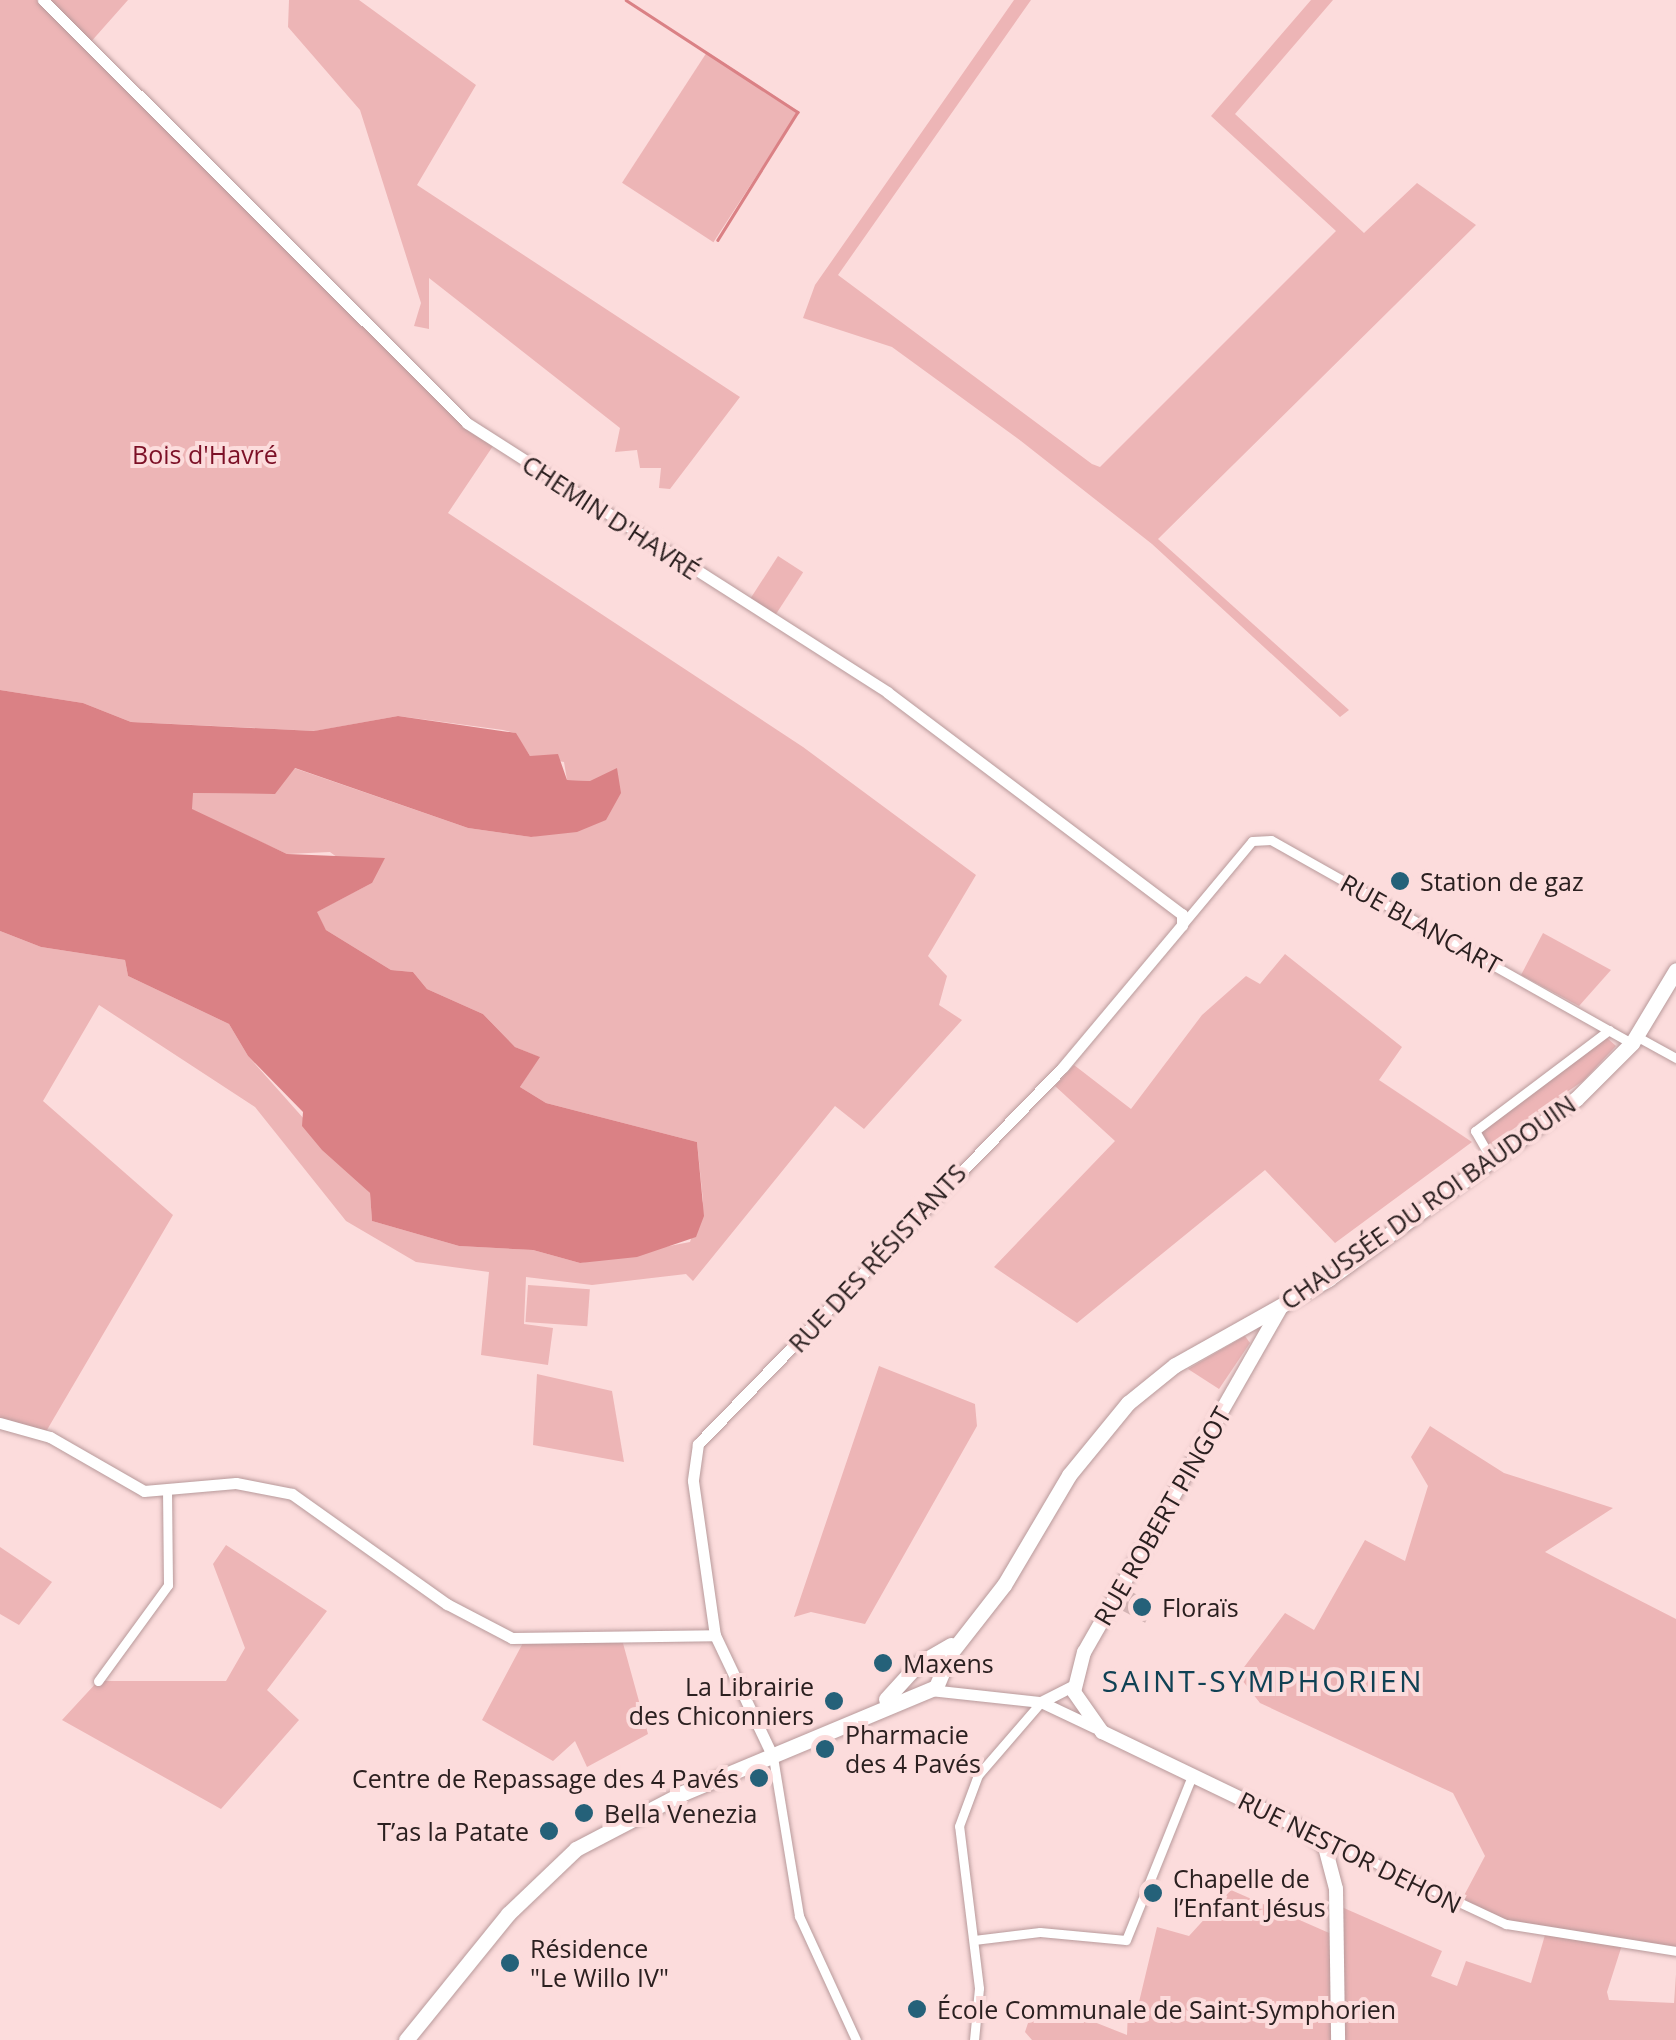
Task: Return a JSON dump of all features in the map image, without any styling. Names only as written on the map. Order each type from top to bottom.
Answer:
[{"type":"main road","name":"CHAUSSÉE DU ROI BAUDOUIN","points":[[406,2040],[559,1862],[641,1812],[926,1690],[941,1674],[1084,1454],[1128,1403],[1188,1356],[1281,1306],[1493,1162],[1576,1100],[1634,1040],[1676,970]]},
{"type":"main road","name":"RUE ROBERT PINGOT","points":[[1074,1686],[1084,1652],[1281,1306]]},
{"type":"main road","name":"CHAUSSÉE DU ROI BAUDOUIN","points":[[873,1710],[918,1668],[965,1633]]},
{"type":"main road","points":[[918,1668],[941,1674]]},
{"type":"main road","points":[[918,1668],[926,1690]]},
{"type":"main road","points":[[1074,1686],[1094,1727]]},
{"type":"main road","name":"RUE NESTOR DEHON","points":[[1094,1727],[1306,1830]]},
{"type":"main road","points":[[1306,1830],[1334,1867],[1338,2040]]},
{"type":"street","name":"CHEMIN D'HAVRÉ","points":[[43,0],[467,424],[887,692],[1172,902],[1182,925]]},
{"type":"street","name":"RUE BLANCART","points":[[1182,925],[1252,841],[1271,840],[1610,1030],[1676,1058]]},
{"type":"street","name":"RUE DES RÉSISTANTS","points":[[772,1757],[715,1635],[694,1482],[698,1444],[1063,1067],[1182,925]]},
{"type":"street","points":[[1493,1162],[1475,1131],[1610,1030]]},
{"type":"street","points":[[0,1423],[58,1441],[133,1488],[166,1494],[236,1483],[292,1494],[432,1594],[512,1638],[715,1635]]},
{"type":"street","points":[[98,1681],[168,1586],[166,1494]]},
{"type":"street","points":[[941,1674],[960,1692]]},
{"type":"street","points":[[974,2040],[980,2012],[959,1836],[963,1807],[988,1761],[1041,1702],[1074,1686]]},
{"type":"street","name":"RUE NESTOR DEHON","points":[[926,1690],[1041,1702],[1094,1727]]},
{"type":"street","points":[[772,1757],[799,1916],[856,2040]]},
{"type":"street","points":[[974,1940],[1040,1932],[1126,1940],[1192,1776]]},
{"type":"street","name":"RUE NESTOR DEHON","points":[[1306,1830],[1506,1924],[1676,1951]]},
{"type":"green space","name":"Bois d'Havré","points":[[0,0],[128,0],[89,44],[495,443],[448,513],[803,747],[976,875],[928,956],[947,976],[939,1005],[962,1020],[864,1129],[835,1106],[693,1281],[686,1274],[592,1285],[526,1277],[524,1324],[553,1328],[548,1365],[481,1355],[489,1272],[416,1262],[346,1221],[255,1107],[99,1005],[43,1101],[173,1215],[44,1435],[0,1423],[0,931],[41,947],[125,960],[128,976],[229,1024],[248,1056],[370,1193],[372,1221],[459,1246],[533,1250],[580,1263],[690,1242],[703,1201],[697,1142],[546,1103],[520,1087],[539,1057],[515,1047],[483,1014],[427,989],[413,972],[391,970],[326,930],[316,912],[372,883],[330,852],[287,854],[192,810],[192,793],[274,794],[294,768],[468,828],[531,837],[549,833],[590,781],[567,780],[564,762],[530,756],[515,733],[398,716],[315,731],[131,722],[83,703],[0,690]]},
{"type":"green space","points":[[289,0],[359,0],[476,85],[417,185],[740,397],[670,489],[659,488],[661,468],[640,468],[637,450],[615,452],[620,428],[429,278],[429,329],[414,326],[421,303],[360,110],[288,27]]},
{"type":"green space","points":[[1014,0],[1031,0],[838,275],[1092,464],[1100,467],[1336,231],[1211,116],[1311,0],[1333,0],[1235,114],[1364,233],[1417,183],[1476,225],[1158,539],[1349,710],[1340,717],[1152,544],[1021,441],[892,347],[803,318],[815,285]]},
{"type":"green space","points":[[707,52],[798,111],[713,242],[622,183]]},
{"type":"green space","points":[[778,556],[803,572],[773,619],[748,603]]},
{"type":"green space","points":[[1543,933],[1611,970],[1579,1006],[1521,975]]},
{"type":"green space","points":[[1285,954],[1402,1047],[1379,1080],[1472,1142],[1335,1243],[1265,1170],[1077,1323],[994,1267],[1115,1141],[1055,1086],[1074,1065],[1131,1109],[1202,1015],[1246,976],[1260,984]]},
{"type":"green space","points":[[1607,1038],[1616,1046],[1583,1081],[1487,1147],[1479,1132]]},
{"type":"green space","points":[[528,1285],[590,1289],[587,1326],[525,1322]]},
{"type":"green space","points":[[1245,1336],[1250,1343],[1219,1389],[1188,1369]]},
{"type":"green space","points":[[879,1366],[975,1404],[977,1426],[865,1624],[811,1612],[794,1617]]},
{"type":"green space","points":[[537,1374],[612,1391],[624,1462],[533,1445]]},
{"type":"green space","points":[[1430,1426],[1504,1473],[1613,1508],[1545,1552],[1676,1619],[1676,1951],[1622,1945],[1607,1992],[1609,2000],[1674,2003],[1676,1974],[1676,2040],[1032,2040],[1025,2032],[1031,2014],[1059,2008],[1127,2035],[1128,2010],[1139,2002],[1157,1927],[1189,1936],[1231,1890],[1336,1936],[1337,1905],[1442,1951],[1431,1976],[1457,1986],[1466,1961],[1531,1983],[1545,1935],[1459,1905],[1485,1856],[1453,1793],[1260,1703],[1238,1675],[1285,1613],[1314,1630],[1365,1540],[1405,1561],[1428,1486],[1411,1457]]},
{"type":"green space","points":[[226,1545],[327,1611],[267,1690],[299,1720],[221,1809],[62,1720],[98,1681],[226,1681],[245,1648],[213,1564]]},
{"type":"green space","points":[[0,1547],[52,1582],[19,1625],[0,1614]]},
{"type":"green space","points":[[621,1636],[648,1734],[587,1767],[575,1741],[553,1761],[482,1720],[524,1641]]},
{"type":"shaded area","points":[[0,690],[83,703],[131,722],[314,731],[398,716],[516,733],[530,756],[558,754],[567,780],[590,781],[617,768],[621,793],[606,820],[577,832],[531,837],[468,828],[295,768],[275,794],[193,793],[192,809],[287,854],[385,858],[372,883],[317,912],[326,930],[391,970],[413,972],[427,989],[483,1014],[515,1047],[540,1057],[520,1087],[546,1103],[697,1142],[704,1216],[696,1237],[637,1257],[580,1263],[533,1250],[459,1246],[372,1221],[370,1193],[322,1150],[302,1126],[303,1112],[248,1056],[229,1024],[128,976],[125,960],[41,947],[0,931]]},
{"type":"building","name":"Floraïs","points":[[1132,1592],[1155,1604],[1145,1623],[1122,1611]]},
{"type":"waterway","points":[[626,0],[798,112],[718,240]]},
{"type":"place","name":"Station de gaz","points":[[1400,881]]},
{"type":"place","name":"Floraïs","points":[[1142,1607]]},
{"type":"place","name":"Maxens","points":[[883,1663]]},
{"type":"place","name":"La Librairie des Chiconniers","points":[[834,1701]]},
{"type":"place","name":"Pharmacie des 4 Pavés","points":[[825,1749]]},
{"type":"place","name":"Centre de Repassage des 4 Pavés","points":[[759,1778]]},
{"type":"place","name":"Bella Venezia","points":[[584,1813]]},
{"type":"place","name":"T’as la Patate","points":[[549,1831]]},
{"type":"place","name":"Chapelle de l’Enfant Jésus","points":[[1153,1893]]},
{"type":"place","name":"Résidence \"Le Willo IV\"","points":[[510,1963]]},
{"type":"place","name":"École Communale de Saint-Symphorien","points":[[917,2009]]},
{"type":"district","name":"SAINT-SYMPHORIEN","points":[[1263,1681]]}]
